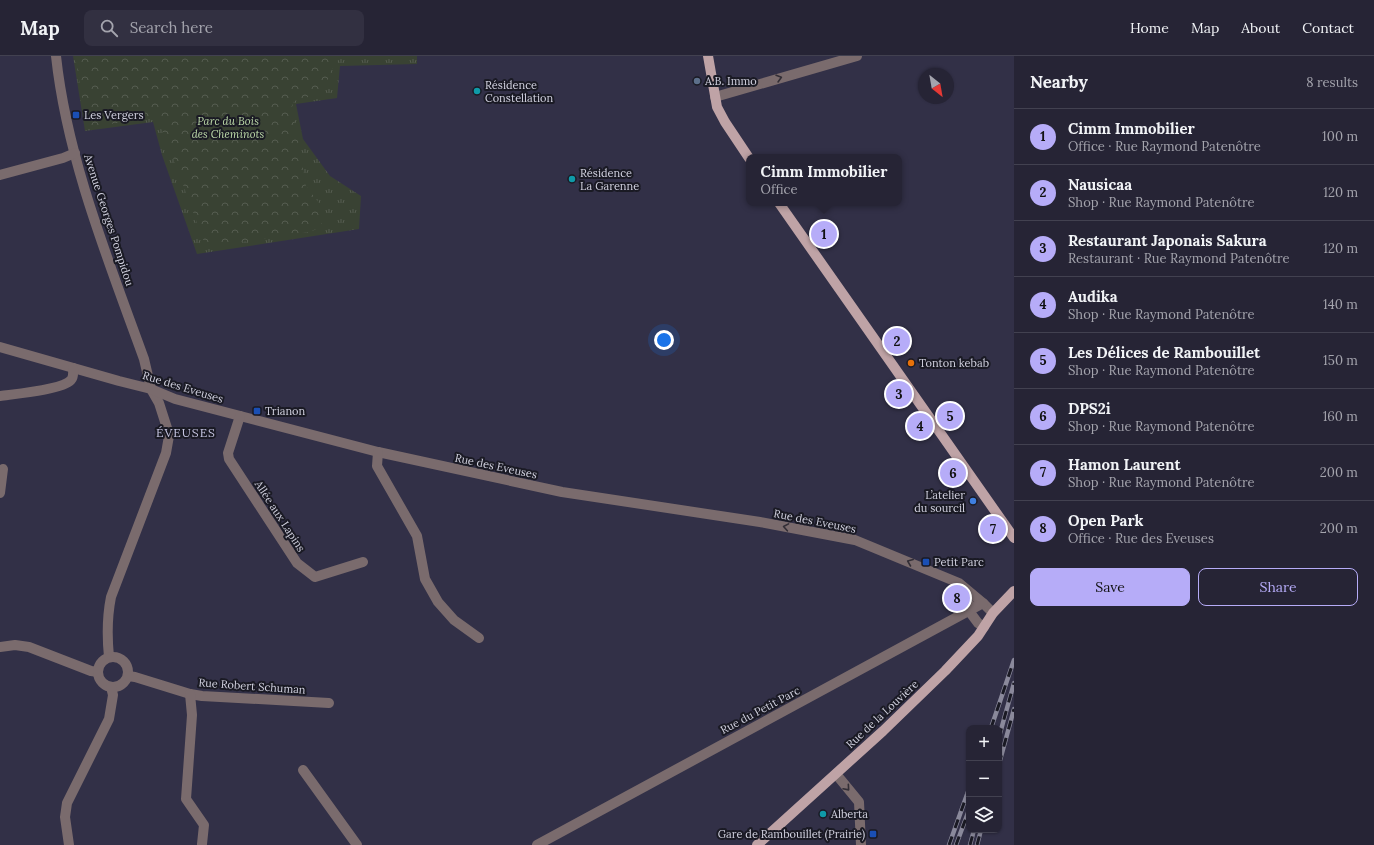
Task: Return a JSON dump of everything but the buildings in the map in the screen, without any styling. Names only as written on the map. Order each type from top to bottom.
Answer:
[{"type":"main road","points":[[708,56],[717,107],[746,154]]},
{"type":"main road","points":[[781,206],[1014,538]]},
{"type":"main road","name":"Rue de la Louvière","points":[[757,845],[883,731],[945,671],[978,636],[993,613],[1014,592]]},
{"type":"street","name":"Avenue Georges Pompidou","points":[[56,56],[74,153],[82,182],[144,358],[151,389],[159,404],[167,428],[168,444],[166,453],[111,597],[107,622],[109,657]]},
{"type":"street","points":[[715,97],[857,56]]},
{"type":"street","points":[[0,175],[63,158],[74,153]]},
{"type":"street","name":"Rue des Eveuses","points":[[0,347],[151,389],[175,399],[378,452],[562,492],[760,522],[855,540],[959,583],[983,603]]},
{"type":"street","points":[[0,396],[38,391],[64,384],[70,381],[73,377],[74,368]]},
{"type":"street","name":"Allée aux Lapins","points":[[240,416],[228,453],[229,459],[297,564],[315,577],[363,562]]},
{"type":"street","points":[[378,452],[377,466],[417,536],[425,579],[438,602],[454,620],[479,638]]},
{"type":"street","points":[[0,493],[3,469]]},
{"type":"street","points":[[972,594],[969,611],[978,623],[984,627]]},
{"type":"street","points":[[983,603],[993,613]]},
{"type":"street","name":"Rue du Petit Parc","points":[[537,845],[983,603]]},
{"type":"street","points":[[0,647],[16,645],[29,647],[91,671],[98,672]]},
{"type":"street","points":[[109,657],[118,657],[126,662],[129,671],[128,676],[120,686],[111,687],[102,682],[98,672],[101,663],[109,657]]},
{"type":"street","name":"Rue Robert Schuman","points":[[128,676],[190,694],[202,696],[329,703]]},
{"type":"street","points":[[69,845],[65,817],[67,803],[109,719],[113,695],[111,687]]},
{"type":"street","points":[[190,694],[192,715],[186,799],[204,825],[202,844]]},
{"type":"street","points":[[303,770],[357,845]]},
{"type":"street","points":[[836,774],[859,802],[862,845]]},
{"type":"green space","name":"Parc du Bois des Cheminots","points":[[73,56],[417,56],[417,64],[340,66],[337,98],[296,104],[303,139],[330,176],[361,196],[359,229],[197,254],[162,155],[153,122],[85,131]]},
{"type":"green space","name":"Parc du Bois des Cheminots","points":[[75,56],[341,56],[333,67],[322,93],[294,101],[292,107],[306,186],[322,207],[322,227],[309,232],[206,247],[167,141],[156,118],[87,127]]},
{"type":"railway","points":[[992,725],[1014,660]]},
{"type":"railway","points":[[1002,726],[1014,683]]},
{"type":"railway","points":[[1000,761],[1014,709]]},
{"type":"railway","points":[[949,845],[966,797]]},
{"type":"railway","points":[[956,845],[966,818]]},
{"type":"railway","points":[[970,845],[973,833]]},
{"type":"railway","points":[[977,845],[980,833]]},
{"type":"place","name":"A.B. Immo","points":[[697,81]]},
{"type":"place","name":"Résidence Constellation","points":[[477,91]]},
{"type":"place","name":"Les Vergers","points":[[76,115]]},
{"type":"place","name":"Résidence La Garenne","points":[[572,179]]},
{"type":"place","name":"Cimm Immobilier","points":[[824,234]]},
{"type":"place","name":"Nausicaa","points":[[897,341]]},
{"type":"place","name":"Tonton kebab","points":[[911,363]]},
{"type":"place","name":"Restaurant Japonais Sakura","points":[[899,394]]},
{"type":"place","name":"Trianon","points":[[257,411]]},
{"type":"place","name":"Les Délices de Rambouillet","points":[[950,416]]},
{"type":"place","name":"Audika","points":[[920,426]]},
{"type":"place","name":"DPS2i","points":[[953,473]]},
{"type":"place","name":"L’atelier du sourcil","points":[[973,501]]},
{"type":"place","name":"Hamon Laurent","points":[[993,529]]},
{"type":"place","name":"Petit Parc","points":[[926,562]]},
{"type":"place","name":"Open Park","points":[[957,598]]},
{"type":"place","name":"Alberta","points":[[823,814]]},
{"type":"place","name":"Gare de Rambouillet (Prairie)","points":[[873,834]]},
{"type":"district","name":"ÉVEUSES","points":[[186,432]]}]
